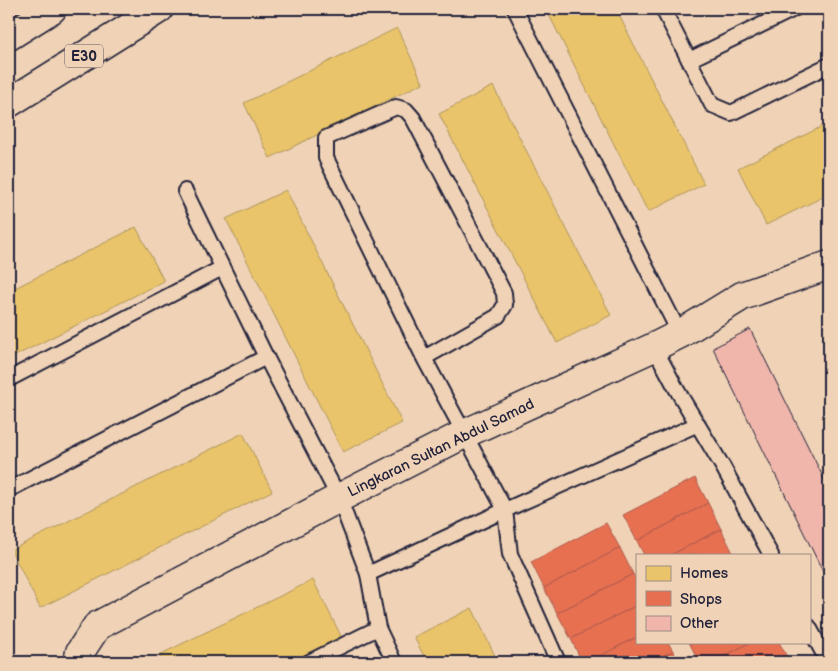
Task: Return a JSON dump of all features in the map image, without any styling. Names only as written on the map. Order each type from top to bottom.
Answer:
[{"type":"main road","points":[[9,36],[52,9]]},
{"type":"main road","name":"E30","points":[[9,103],[159,9]]},
{"type":"main road","name":"Lingkaran Sultan Abdul Samad","points":[[78,662],[80,652],[97,626],[339,498],[464,434],[680,334],[742,296],[829,265]]},
{"type":"lane","points":[[515,9],[680,334]]},
{"type":"lane","points":[[663,9],[712,105],[731,113],[829,65]]},
{"type":"lane","points":[[689,60],[794,9]]},
{"type":"lane","points":[[424,358],[498,316],[505,306],[504,293],[413,118],[406,110],[396,107],[326,138],[326,158],[424,358],[505,510],[510,554],[558,662]]},
{"type":"lane","points":[[185,190],[266,357],[339,498],[368,574],[378,628],[394,662]]},
{"type":"lane","points":[[9,379],[222,268]]},
{"type":"lane","points":[[654,347],[676,390],[724,467],[770,554]]},
{"type":"lane","points":[[9,487],[14,487],[266,357]]},
{"type":"lane","points":[[368,574],[505,510],[698,424]]},
{"type":"lane","points":[[309,662],[378,628]]},
{"type":"lane","points":[[810,629],[828,662]]},
{"type":"building: Homes","points":[[546,9],[616,9],[704,184],[648,212]]},
{"type":"building: Homes","points":[[397,28],[423,83],[270,158],[244,103]]},
{"type":"building: Homes","points":[[493,86],[611,315],[557,343],[439,114]]},
{"type":"building: Homes","points":[[829,123],[829,194],[766,225],[738,168]]},
{"type":"building: Homes","points":[[286,190],[402,423],[343,452],[226,219]]},
{"type":"building: Homes","points":[[136,227],[164,281],[9,359],[9,291]]},
{"type":"building: Homes","points":[[243,433],[272,491],[40,608],[11,550]]},
{"type":"building: Homes","points":[[313,580],[342,638],[293,662],[163,662],[159,655]]},
{"type":"building: Homes","points":[[472,608],[498,662],[427,662],[414,637]]},
{"type":"building: Shops","points":[[695,478],[708,503],[637,541],[623,515]]},
{"type":"building: Shops","points":[[708,503],[721,529],[673,554],[644,554],[637,541]]},
{"type":"building: Shops","points":[[606,523],[620,548],[544,588],[531,562]]},
{"type":"building: Shops","points":[[721,529],[734,554],[673,554]]},
{"type":"building: Shops","points":[[620,548],[633,574],[557,613],[544,588]]},
{"type":"building: Shops","points":[[633,574],[636,579],[636,606],[571,639],[557,613]]},
{"type":"building: Shops","points":[[636,606],[636,638],[588,662],[582,662],[571,639]]},
{"type":"building: Shops","points":[[636,638],[636,644],[669,644],[673,651],[650,662],[588,662]]},
{"type":"building: Shops","points":[[690,644],[747,644],[713,662],[699,662]]},
{"type":"building: Shops","points":[[747,644],[780,644],[787,657],[775,662],[713,662]]},
{"type":"building: Shops","points":[[673,651],[678,662],[650,662]]},
{"type":"building: Shops","points":[[787,657],[789,662],[775,662]]},
{"type":"building: Other","points":[[750,329],[829,489],[829,584],[713,348]]}]
